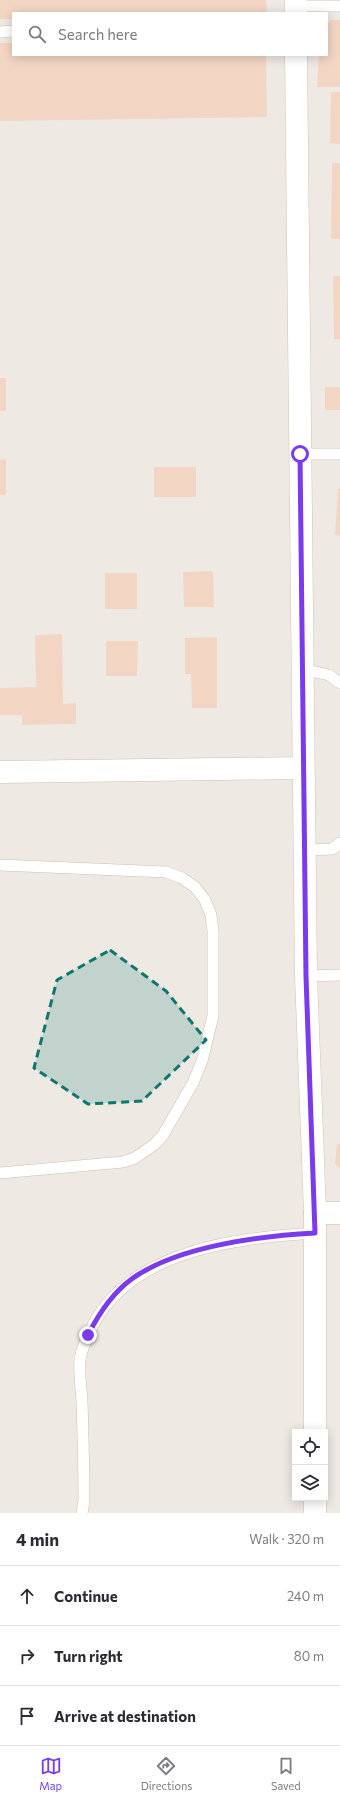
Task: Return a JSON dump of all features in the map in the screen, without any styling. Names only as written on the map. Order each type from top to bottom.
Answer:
[{"type":"main road","points":[[296,56],[304,850],[306,976],[315,1223],[315,1429]]},
{"type":"main road","points":[[0,772],[303,768]]},
{"type":"main road","points":[[315,1223],[340,1213]]},
{"type":"main road","points":[[315,1501],[315,1513]]},
{"type":"lane","points":[[296,6],[340,6]]},
{"type":"lane","points":[[0,32],[12,31]]},
{"type":"lane","points":[[300,454],[340,454]]},
{"type":"lane","points":[[302,669],[329,675],[340,683]]},
{"type":"lane","points":[[304,850],[332,849],[340,843]]},
{"type":"lane","points":[[0,865],[166,872],[182,878],[195,887],[205,900],[211,915],[213,931],[214,993],[213,1016],[209,1039],[202,1061],[189,1089],[163,1135],[155,1144],[140,1155],[123,1162],[0,1173]]},
{"type":"lane","points":[[306,976],[340,975]]},
{"type":"lane","points":[[82,1513],[84,1501],[80,1358],[88,1335],[99,1314],[115,1294],[133,1278],[155,1266],[189,1253],[214,1246],[283,1235],[315,1223]]},
{"type":"highlighted area","points":[[110,950],[166,991],[206,1040],[142,1101],[88,1104],[34,1068],[57,980]]},
{"type":"shaded area","points":[[0,0],[340,0],[340,1513],[0,1513]]},
{"type":"building","points":[[0,0],[266,0],[267,12],[12,12],[12,19],[0,19]]},
{"type":"building","points":[[331,20],[340,20],[340,87],[317,87],[319,56],[328,56],[328,24]]},
{"type":"building","points":[[0,43],[12,43],[12,56],[266,56],[267,117],[0,121]]},
{"type":"building","points":[[331,92],[340,92],[340,144],[330,143]]},
{"type":"building","points":[[332,163],[340,163],[340,239],[331,239]]},
{"type":"building","points":[[333,276],[340,276],[340,339],[334,339]]},
{"type":"building","points":[[0,378],[6,378],[6,411],[0,411]]},
{"type":"building","points":[[325,387],[340,387],[340,410],[325,410]]},
{"type":"building","points":[[6,459],[6,495],[0,495],[0,460]]},
{"type":"building","points":[[154,467],[196,467],[196,497],[154,497]]},
{"type":"building","points":[[338,489],[340,489],[340,536],[335,535]]},
{"type":"building","points":[[213,571],[214,607],[184,607],[183,572]]},
{"type":"building","points":[[105,573],[137,573],[137,609],[105,609]]},
{"type":"building","points":[[62,634],[63,704],[76,703],[76,724],[22,725],[22,715],[0,715],[0,688],[36,687],[35,635]]},
{"type":"building","points":[[217,637],[217,708],[192,708],[191,674],[185,674],[185,638]]},
{"type":"building","points":[[106,641],[138,641],[137,676],[106,676]]},
{"type":"building","points":[[337,1144],[340,1144],[340,1168],[335,1164]]},
{"type":"route","points":[[88,1335],[99,1314],[115,1294],[133,1278],[155,1266],[189,1253],[214,1246],[283,1235],[315,1233],[306,976],[300,454]]}]
